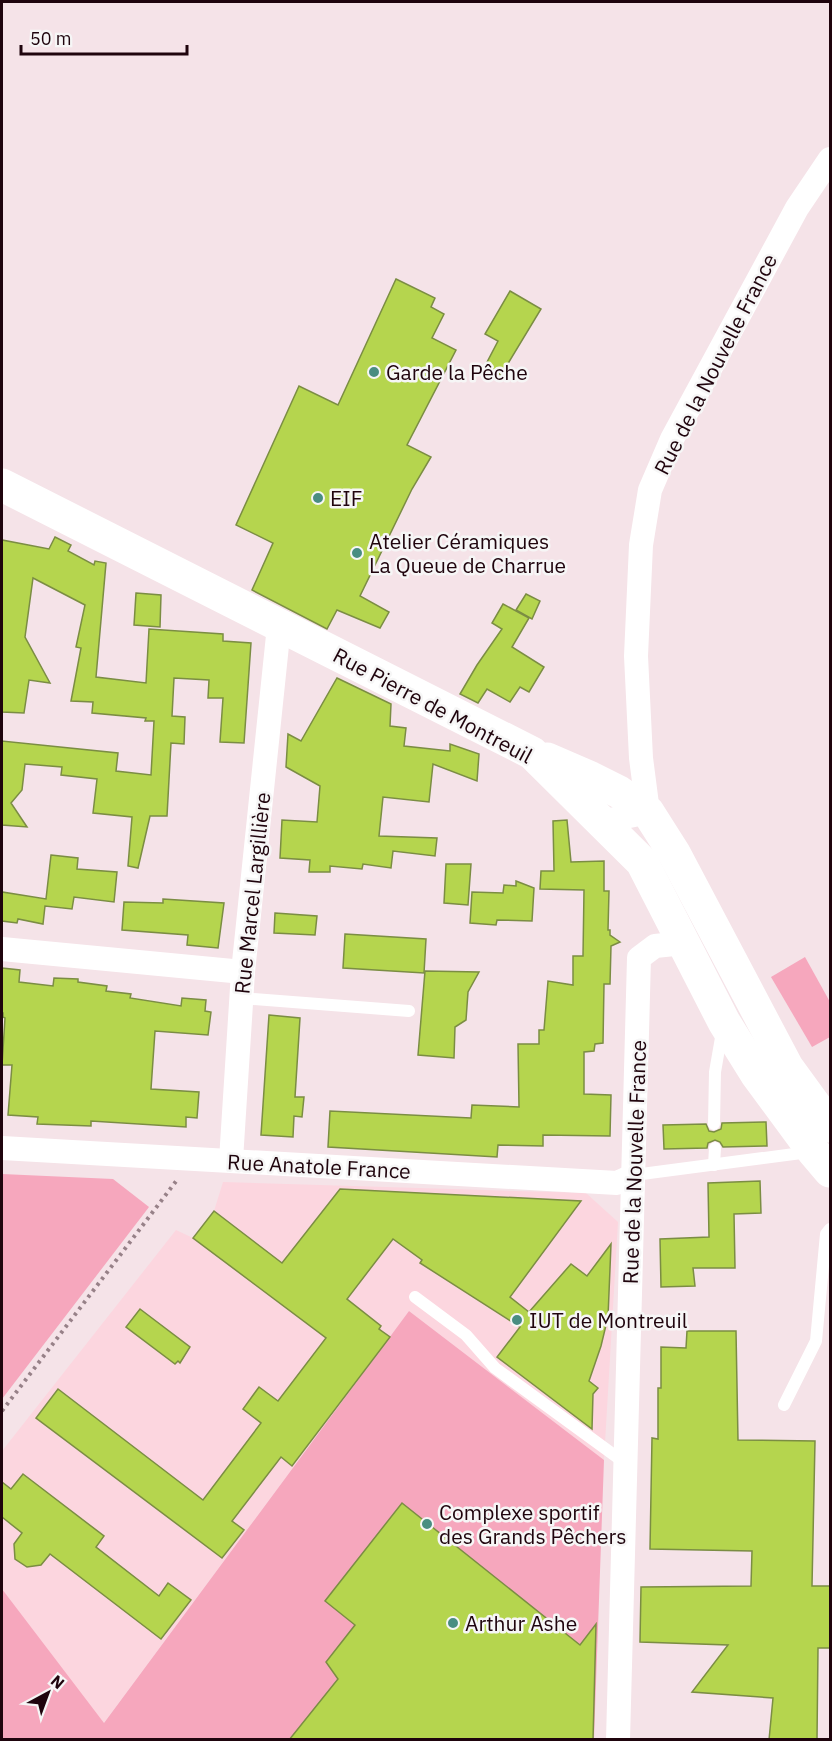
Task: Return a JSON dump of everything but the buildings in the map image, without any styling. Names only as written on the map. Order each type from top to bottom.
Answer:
[{"type":"main road","name":"Rue Pierre de Montreuil","points":[[2,485],[532,753],[629,824],[674,853],[787,1067],[825,1150]]},
{"type":"main road","name":"Rue Pierre de Montreuil","points":[[629,824],[700,947],[724,1022],[757,1075],[825,1150]]},
{"type":"street","name":"Rue de la Nouvelle France","points":[[629,824],[641,758],[636,656],[641,544],[650,490],[672,439],[797,208],[831,159]]},
{"type":"street","name":"Rue Marcel Largillière","points":[[231,1160],[243,972],[279,626]]},
{"type":"street","name":"Rue de la Nouvelle France","points":[[618,1740],[639,958],[655,946],[700,947]]},
{"type":"street","points":[[2,949],[243,972]]},
{"type":"street","name":"Rue Anatole France","points":[[2,1148],[617,1183],[634,1175]]},
{"type":"lane","points":[[700,947],[739,978]]},
{"type":"lane","points":[[241,998],[409,1011]]},
{"type":"lane","points":[[714,1124],[715,1072],[724,1022]]},
{"type":"lane","points":[[714,1165],[715,1148]]},
{"type":"lane","points":[[634,1175],[825,1150]]},
{"type":"lane","points":[[784,1405],[816,1341],[826,1234],[831,1229]]},
{"type":"lane","points":[[415,1297],[466,1335],[495,1368],[625,1467]]},
{"type":"path","points":[[2,1411],[193,1158]]},
{"type":"shaded area","points":[[805,957],[830,1002],[830,1037],[812,1047],[771,977]]},
{"type":"shaded area","points":[[2,1174],[113,1179],[149,1207],[2,1399]]},
{"type":"shaded area","points":[[223,1182],[586,1193],[618,1222],[604,1460],[409,1311],[103,1724],[2,1589],[2,1451],[176,1230],[193,1238],[214,1211]]},
{"type":"shaded area","name":"Complexe sportif des Grands Pêchers","points":[[409,1311],[604,1460],[594,1739],[2,1739],[2,1589],[104,1723]]},
{"type":"place","name":"Garde la Pêche","points":[[374,372]]},
{"type":"place","name":"EIF","points":[[318,498]]},
{"type":"place","name":"Atelier Céramiques La Queue de Charrue","points":[[357,553]]},
{"type":"place","name":"IUT de Montreuil","points":[[517,1320]]},
{"type":"place","name":"Complexe sportif des Grands Pêchers","points":[[427,1524]]},
{"type":"place","name":"Arthur Ashe","points":[[453,1623]]}]
